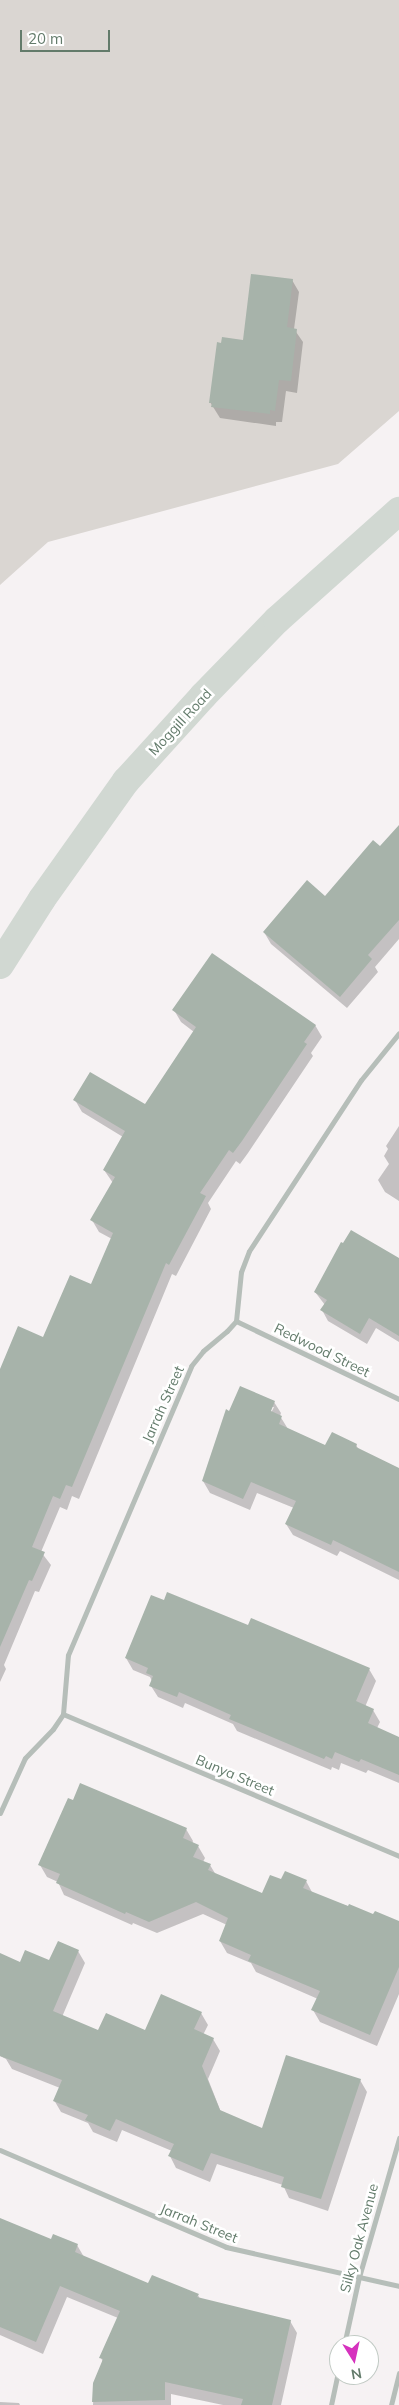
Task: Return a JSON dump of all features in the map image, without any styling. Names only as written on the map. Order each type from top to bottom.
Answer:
[{"type":"main road","name":"Moggill Road","points":[[0,966],[42,899],[126,781],[277,620],[399,511]]},
{"type":"street","points":[[236,1321],[242,1272],[249,1251],[361,1080],[399,1033]]},
{"type":"street","name":"Redwood Street","points":[[236,1321],[399,1399]]},
{"type":"street","name":"Jarrah Street","points":[[63,1714],[68,1655],[190,1366],[203,1351],[228,1331],[236,1321]]},
{"type":"street","points":[[0,1813],[25,1758],[53,1729],[63,1714]]},
{"type":"street","name":"Bunya Street","points":[[63,1714],[399,1856]]},
{"type":"street","name":"Silky Oak Avenue","points":[[346,2335],[359,2277],[399,2138]]},
{"type":"street","name":"Jarrah Street","points":[[0,2150],[226,2247],[399,2286]]},
{"type":"street","points":[[391,2405],[399,2373]]},
{"type":"street","points":[[331,2405],[335,2385]]},
{"type":"shaded area","points":[[0,0],[399,0],[399,411],[338,464],[48,542],[0,585]]},
{"type":"building","points":[[251,274],[293,279],[287,327],[297,329],[291,381],[279,380],[275,411],[270,410],[270,414],[211,407],[212,403],[209,403],[217,342],[221,343],[222,337],[243,340]]},
{"type":"building","points":[[399,825],[399,920],[368,955],[372,959],[340,997],[263,932],[307,880],[325,896],[373,840],[380,846]]},
{"type":"building","points":[[212,953],[316,1025],[304,1042],[307,1044],[242,1141],[233,1153],[229,1150],[200,1193],[206,1196],[169,1265],[166,1263],[72,1487],[66,1485],[60,1499],[53,1496],[32,1547],[45,1552],[32,1581],[29,1580],[0,1647],[0,1369],[18,1326],[43,1337],[70,1275],[91,1284],[113,1233],[90,1220],[115,1177],[103,1170],[125,1131],[73,1100],[90,1072],[145,1104],[196,1027],[172,1010]]},
{"type":"building","points":[[351,1230],[399,1258],[399,1336],[369,1318],[360,1334],[320,1310],[327,1300],[314,1292],[341,1242],[343,1243]]},
{"type":"building","points":[[240,1386],[275,1401],[271,1411],[282,1416],[279,1424],[325,1445],[332,1432],[357,1444],[356,1447],[399,1468],[399,1572],[333,1540],[331,1545],[285,1524],[296,1501],[251,1482],[243,1499],[202,1481],[226,1409],[229,1411]]},
{"type":"building","points":[[167,1592],[248,1625],[251,1618],[370,1668],[356,1701],[374,1709],[368,1723],[399,1737],[399,1775],[361,1759],[359,1762],[335,1752],[332,1759],[326,1756],[324,1759],[229,1719],[231,1715],[179,1692],[177,1697],[149,1686],[153,1676],[146,1673],[148,1668],[125,1658],[151,1595],[164,1600]]},
{"type":"building","points":[[80,1783],[187,1828],[183,1838],[199,1845],[193,1857],[211,1864],[208,1870],[262,1893],[270,1875],[281,1879],[285,1871],[307,1880],[303,1888],[348,1906],[349,1904],[373,1914],[375,1911],[399,1921],[399,1967],[370,2035],[311,2010],[320,1991],[248,1961],[251,1955],[219,1941],[228,1918],[196,1902],[149,1922],[126,1912],[125,1914],[56,1883],[60,1874],[38,1865],[68,1798],[73,1800]]},
{"type":"building","points":[[58,1941],[79,1950],[53,2011],[98,2030],[106,2013],[145,2030],[161,1994],[202,2012],[194,2029],[214,2038],[202,2066],[220,2110],[262,2128],[286,2055],[361,2079],[321,2199],[281,2187],[284,2177],[211,2153],[203,2171],[168,2156],[174,2144],[116,2119],[110,2131],[85,2120],[88,2115],[53,2101],[62,2080],[0,2056],[0,1953],[20,1962],[25,1950],[49,1960]]},
{"type":"building","points":[[0,2218],[51,2239],[53,2234],[78,2244],[75,2252],[148,2283],[152,2275],[199,2294],[197,2297],[291,2320],[272,2405],[241,2405],[243,2399],[165,2382],[165,2400],[92,2402],[93,2383],[103,2359],[99,2358],[120,2311],[60,2286],[36,2342],[0,2327]]}]
